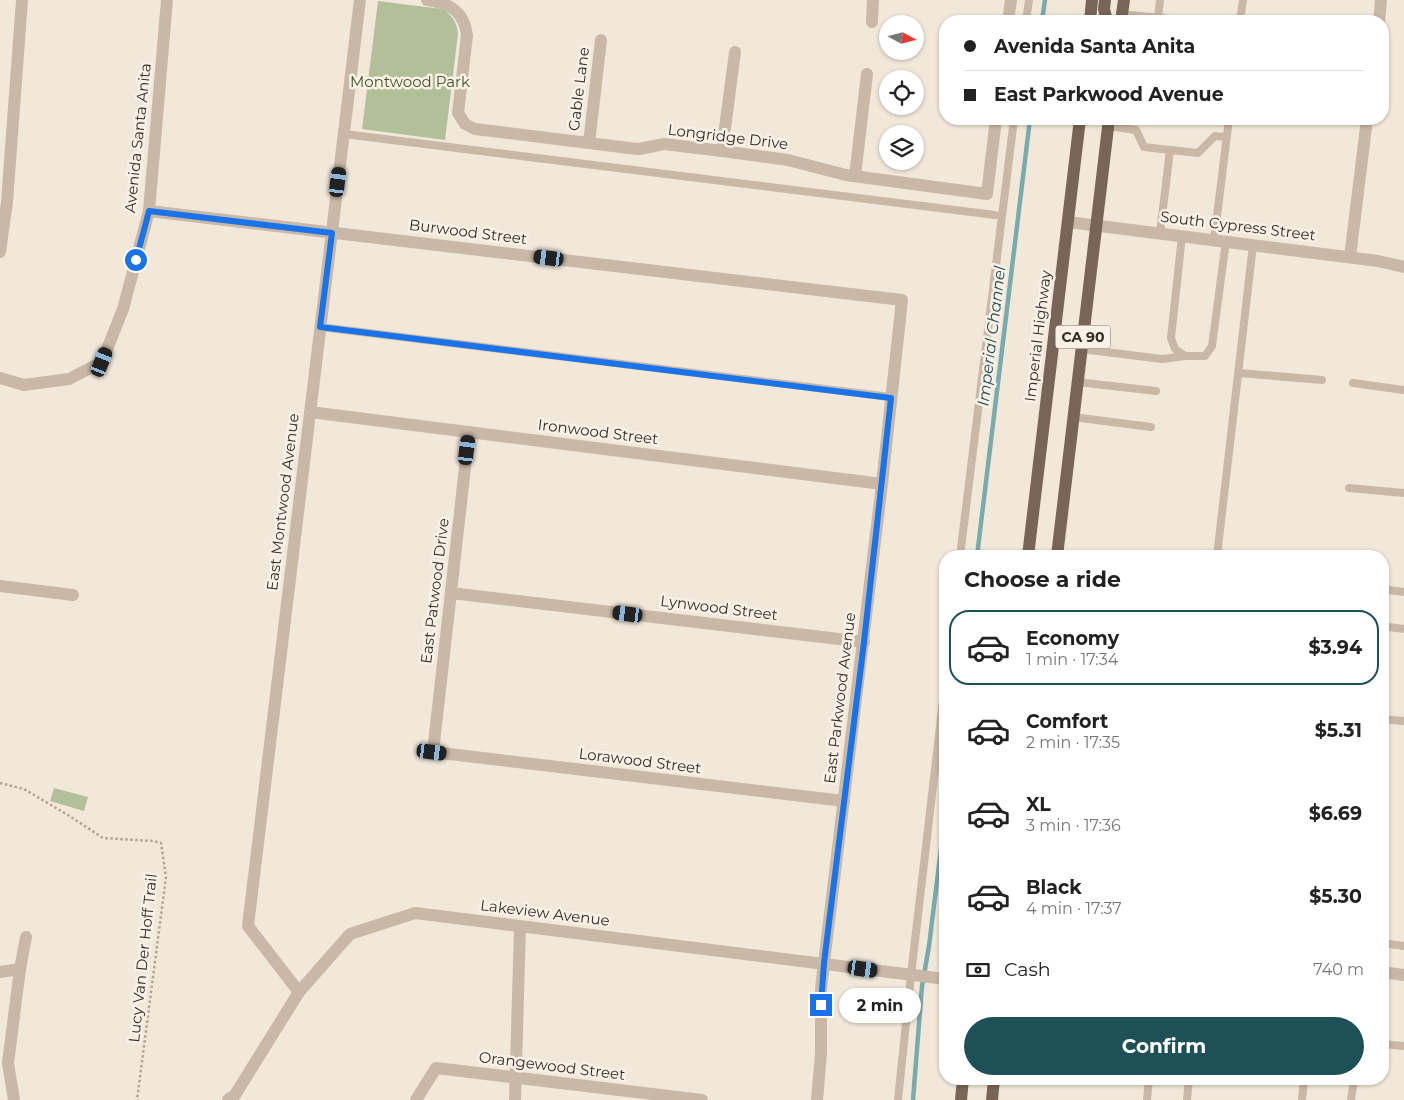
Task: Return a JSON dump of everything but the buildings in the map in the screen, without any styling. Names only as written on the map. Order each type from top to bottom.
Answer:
[{"type":"main road","points":[[1091,15],[1092,0]]},
{"type":"main road","points":[[1105,0],[1106,15]]},
{"type":"main road","points":[[1122,15],[1124,0]]},
{"type":"main road","name":"Imperial Highway","points":[[1029,550],[1079,125]]},
{"type":"main road","name":"CA 90","points":[[1058,550],[1109,125]]},
{"type":"main road","points":[[961,1100],[962,1085]]},
{"type":"main road","points":[[992,1100],[993,1085]]},
{"type":"street","points":[[0,252],[8,202],[22,0]]},
{"type":"street","name":"Avenida Santa Anita","points":[[0,378],[24,385],[69,379],[102,362],[123,308],[149,211],[167,0]]},
{"type":"street","name":"East Montwood Avenue","points":[[299,992],[248,926],[360,0]]},
{"type":"street","name":"Longridge Drive","points":[[426,0],[446,4],[458,14],[466,30],[458,110],[464,124],[475,129],[639,149],[664,144],[722,151],[788,160],[855,176],[987,194],[995,125]]},
{"type":"street","points":[[872,22],[874,0]]},
{"type":"street","points":[[1009,15],[1011,0]]},
{"type":"street","points":[[1380,15],[1381,0]]},
{"type":"street","name":"Gable Lane","points":[[589,143],[601,40]]},
{"type":"street","points":[[722,151],[735,52]]},
{"type":"street","points":[[855,176],[867,74]]},
{"type":"street","points":[[1350,257],[1366,125]]},
{"type":"street","name":"Burwood Street","points":[[149,211],[902,300]]},
{"type":"street","name":"South Cypress Street","points":[[1068,222],[1378,260],[1404,266]]},
{"type":"street","name":"East Parkwood Avenue","points":[[817,1100],[821,1053],[821,989],[864,642],[902,300]]},
{"type":"street","name":"Ironwood Street","points":[[310,412],[882,484]]},
{"type":"street","name":"East Patwood Drive","points":[[432,752],[469,432]]},
{"type":"street","points":[[0,586],[73,595]]},
{"type":"street","name":"Lynwood Street","points":[[451,593],[864,642]]},
{"type":"street","name":"Lorawood Street","points":[[432,752],[844,801]]},
{"type":"street","name":"Lakeview Avenue","points":[[228,1100],[236,1095],[299,992],[350,934],[415,913],[939,978]]},
{"type":"street","points":[[515,1100],[520,927]]},
{"type":"street","points":[[14,1100],[8,1063],[26,937]]},
{"type":"street","points":[[0,972],[20,969]]},
{"type":"street","points":[[1389,973],[1404,975]]},
{"type":"street","name":"Orangewood Street","points":[[416,1100],[436,1068],[667,1098],[702,1100]]},
{"type":"lane","points":[[1027,15],[1029,0]]},
{"type":"lane","points":[[1158,15],[1160,0]]},
{"type":"lane","points":[[1241,15],[1243,0]]},
{"type":"lane","points":[[961,550],[1013,125]]},
{"type":"lane","points":[[1119,125],[1136,130],[1144,147],[1170,150],[1198,153],[1215,136],[1226,137]]},
{"type":"lane","points":[[1081,349],[1162,359],[1205,356],[1212,346],[1227,125]]},
{"type":"lane","points":[[344,134],[995,215]]},
{"type":"lane","points":[[1160,233],[1170,150]]},
{"type":"lane","points":[[1182,236],[1171,338],[1176,349],[1185,356]]},
{"type":"lane","points":[[1218,550],[1253,244]]},
{"type":"lane","points":[[320,327],[891,398]]},
{"type":"lane","points":[[1239,373],[1322,380]]},
{"type":"lane","points":[[1077,382],[1156,392]]},
{"type":"lane","points":[[1353,383],[1404,390]]},
{"type":"lane","points":[[1073,417],[1151,427]]},
{"type":"lane","points":[[1349,488],[1404,493]]},
{"type":"lane","points":[[1389,590],[1404,592]]},
{"type":"lane","points":[[1389,627],[1404,629]]},
{"type":"lane","points":[[1389,720],[1404,721]]},
{"type":"lane","points":[[898,1100],[939,735]]},
{"type":"lane","points":[[1389,944],[1404,946]]},
{"type":"lane","points":[[1389,1045],[1404,1046]]},
{"type":"lane","points":[[1147,1100],[1148,1085]]},
{"type":"lane","points":[[1186,1100],[1188,1085]]},
{"type":"lane","points":[[1302,1100],[1303,1085]]},
{"type":"lane","points":[[1352,1100],[1353,1085]]},
{"type":"path","name":"Lucy Van Der Hoff Trail","points":[[0,783],[24,789],[103,838],[161,843],[166,877],[137,1100]]},
{"type":"green space","name":"Montwood Park","points":[[378,1],[442,9],[455,22],[458,34],[445,140],[362,129]]},
{"type":"green space","points":[[54,788],[88,797],[84,811],[50,801]]},
{"type":"waterway","name":"Imperial Channel","points":[[1043,15],[1045,0]]},
{"type":"waterway","name":"Imperial Channel","points":[[978,550],[1029,125]]},
{"type":"waterway","name":"Imperial Channel","points":[[913,1100],[922,986],[939,865]]},
{"type":"route","points":[[136,260],[149,211],[332,233],[320,327],[891,398],[864,642],[821,989],[821,1005]]}]
